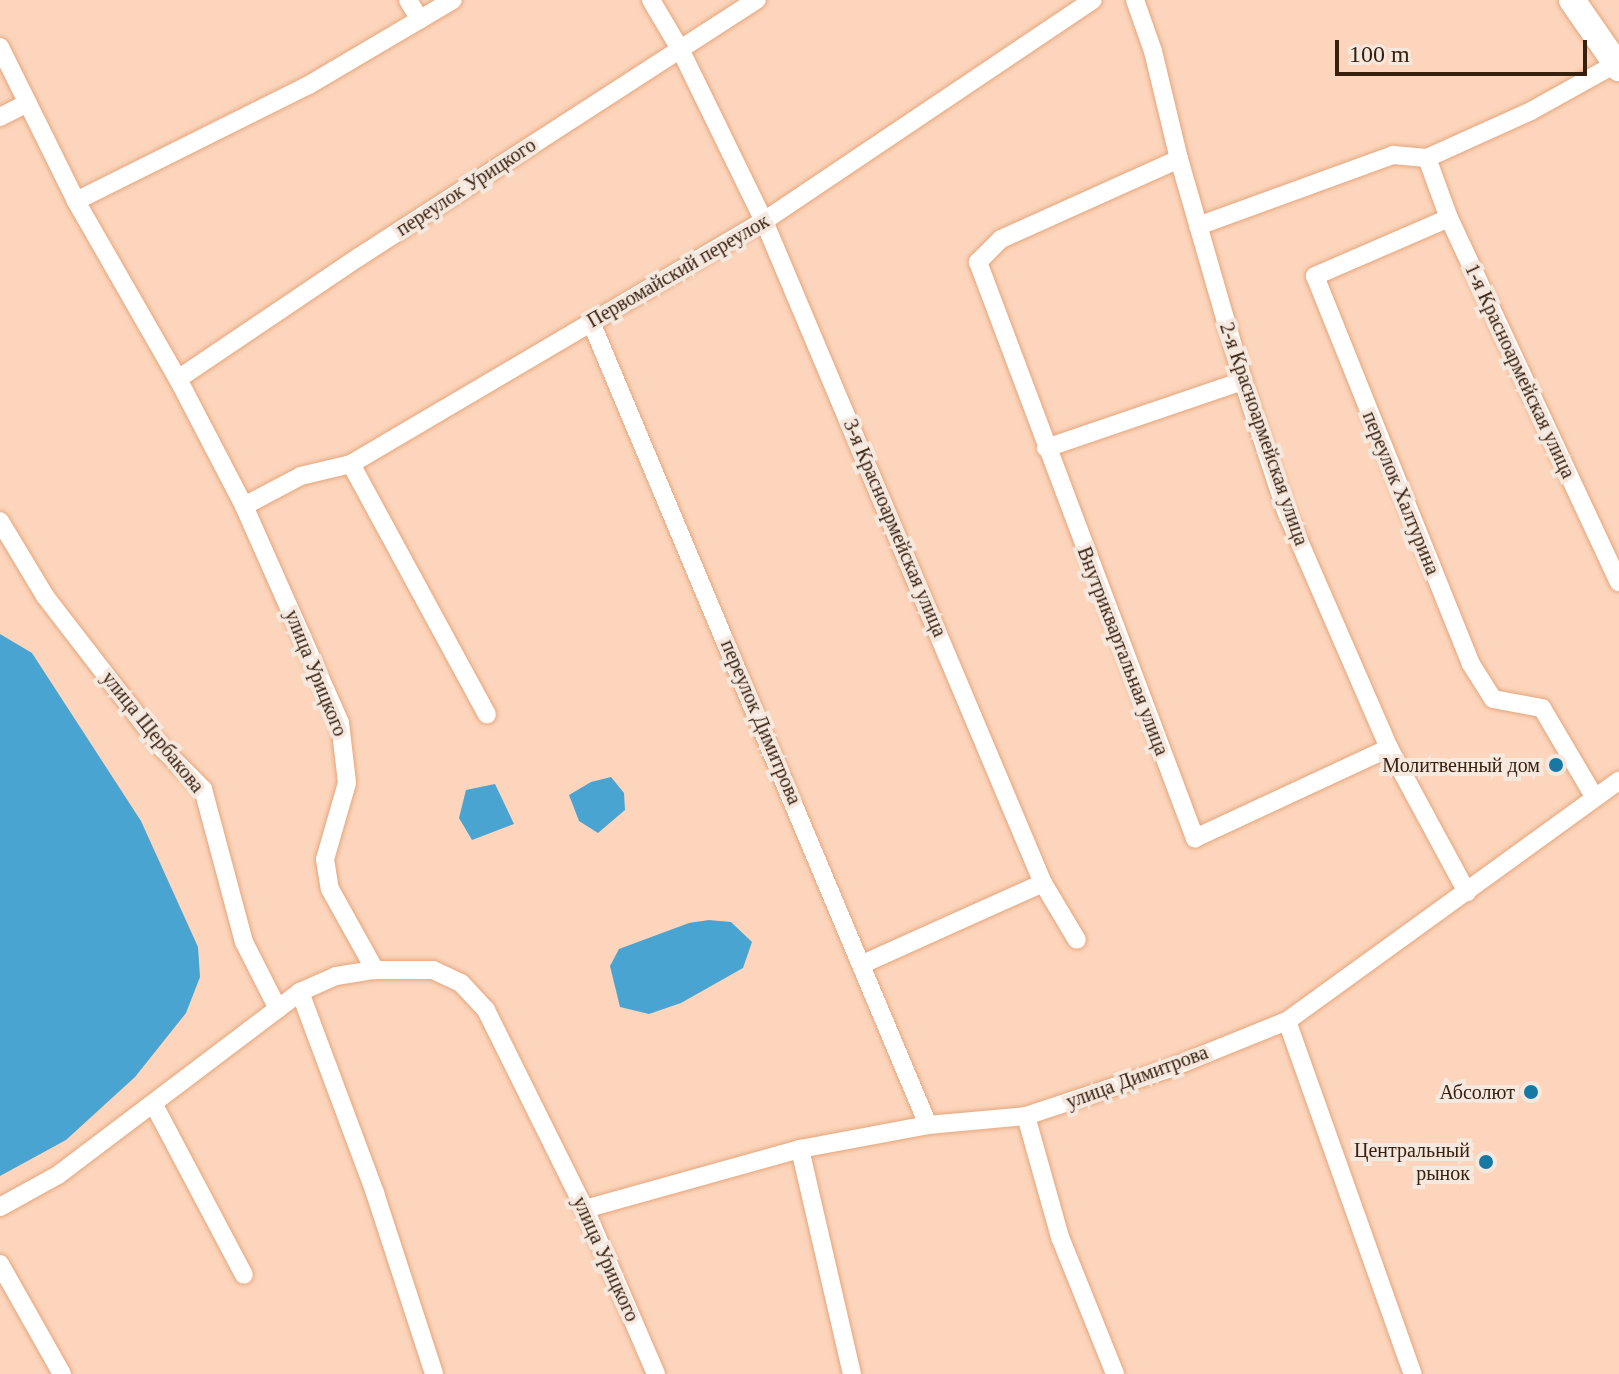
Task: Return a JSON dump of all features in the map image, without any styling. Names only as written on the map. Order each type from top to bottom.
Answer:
[{"type":"main road","points":[[1572,0],[1618,65]]},
{"type":"street","points":[[408,0],[420,20]]},
{"type":"street","points":[[76,201],[309,85],[453,0]]},
{"type":"street","name":"3-я Красноармейская улица","points":[[651,0],[680,49],[764,221],[1043,883],[1077,940]]},
{"type":"street","name":"переулок Урицкого","points":[[178,379],[757,0]]},
{"type":"street","name":"Первомайский переулок","points":[[244,506],[301,476],[351,464],[764,221],[1093,0]]},
{"type":"street","name":"2-я Красноармейская улица","points":[[1135,0],[1153,51],[1179,159],[1243,381],[1286,511],[1389,748],[1467,892]]},
{"type":"street","name":"улица Урицкого","points":[[0,47],[76,201],[178,379],[244,506],[344,732],[347,783],[325,859],[330,889],[375,970],[433,970],[461,983],[486,1010],[585,1209],[656,1374]]},
{"type":"street","points":[[1198,226],[1393,155],[1427,158],[1531,111],[1618,65]]},
{"type":"street","points":[[0,117],[28,103]]},
{"type":"street","name":"1-я Красноармейская улица","points":[[1427,158],[1449,218],[1619,582]]},
{"type":"street","name":"Внутриквартальная улица","points":[[1179,159],[1001,239],[978,262],[1195,838],[1389,748]]},
{"type":"street","name":"переулок Халтурина","points":[[1449,218],[1315,276],[1471,664],[1493,699],[1542,708],[1595,798]]},
{"type":"street","name":"переулок Димитрова","points":[[591,322],[928,1125]]},
{"type":"street","points":[[1046,448],[1243,381]]},
{"type":"street","points":[[351,464],[487,715]]},
{"type":"street","name":"улица Щербакова","points":[[0,521],[45,596],[163,749],[203,789],[244,942],[278,1009]]},
{"type":"street","name":"улица Димитрова","points":[[585,1209],[800,1149],[928,1125],[1026,1116],[1168,1069],[1287,1021],[1619,781]]},
{"type":"street","points":[[863,964],[1043,883]]},
{"type":"street","points":[[0,1207],[58,1175],[300,992],[336,976],[375,970]]},
{"type":"street","points":[[300,992],[375,1193],[434,1374]]},
{"type":"street","points":[[1287,1021],[1413,1374]]},
{"type":"street","points":[[154,1105],[244,1275]]},
{"type":"street","points":[[1026,1116],[1060,1237],[1115,1374]]},
{"type":"street","points":[[800,1149],[852,1374]]},
{"type":"street","points":[[0,1264],[62,1374]]},
{"type":"water","points":[[0,634],[32,653],[141,821],[198,947],[200,977],[186,1013],[135,1077],[66,1140],[0,1176]]},
{"type":"water","points":[[611,777],[624,793],[625,810],[598,833],[579,821],[569,795],[591,782]]},
{"type":"water","points":[[495,784],[514,824],[472,840],[459,818],[466,790]]},
{"type":"water","points":[[709,920],[731,922],[752,942],[743,968],[681,1003],[649,1014],[620,1007],[610,966],[619,949],[689,923]]},
{"type":"place","name":"Молитвенный дом","points":[[1556,765]]},
{"type":"place","name":"Абсолют","points":[[1531,1092]]},
{"type":"place","name":"Центральный рынок","points":[[1486,1162]]}]
